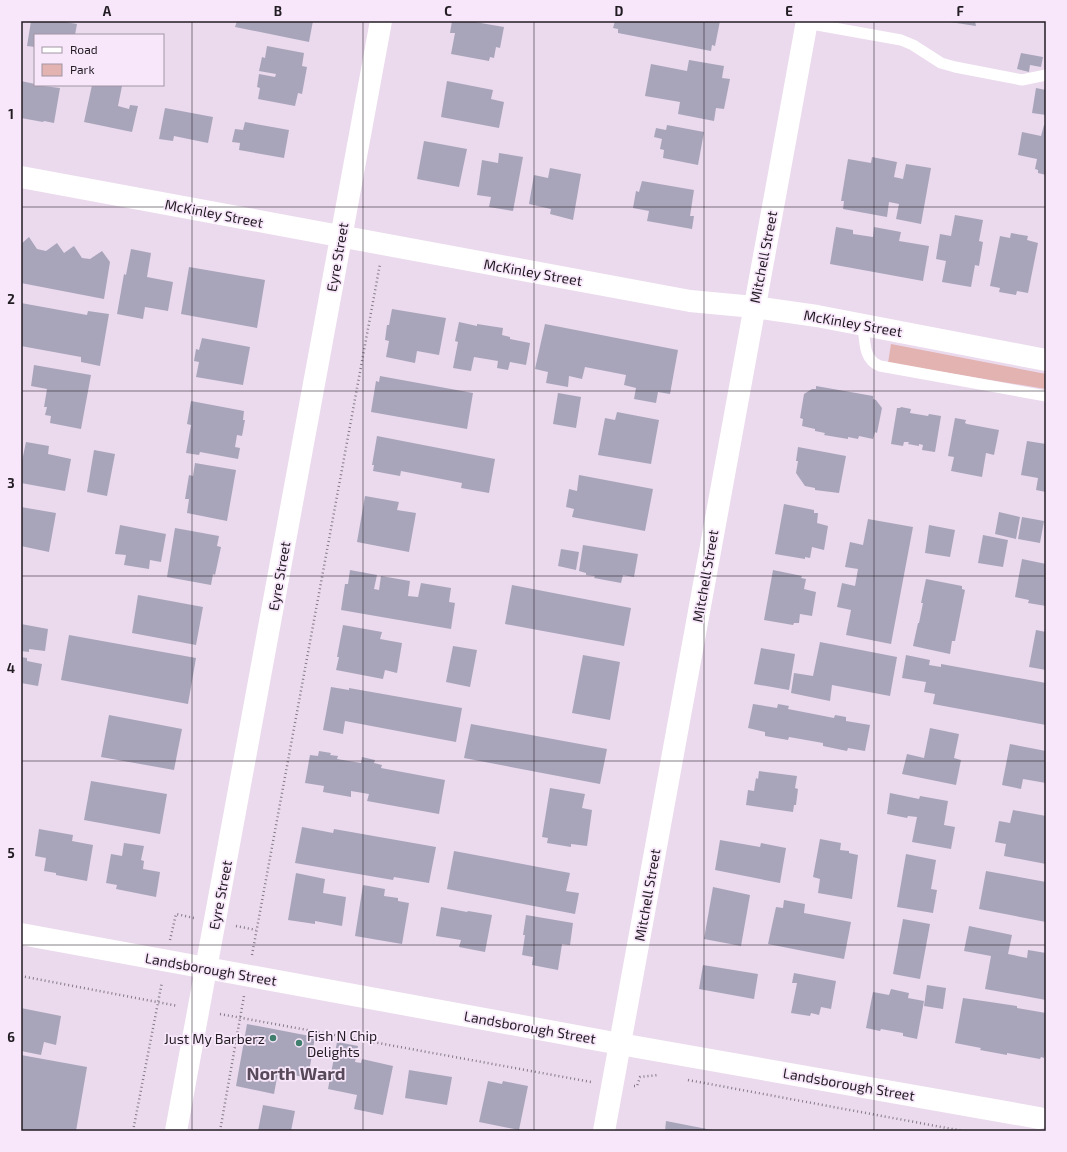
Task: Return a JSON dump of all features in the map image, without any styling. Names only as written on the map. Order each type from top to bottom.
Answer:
[{"type":"street","name":"Eyre Street","points":[[176,1131],[381,21]]},
{"type":"street","name":"Mitchell Street","points":[[604,1131],[807,22]]},
{"type":"street","name":"McKinley Street","points":[[21,177],[690,301],[754,307],[863,325],[1046,360]]},
{"type":"street","name":"Landsborough Street","points":[[21,934],[620,1044],[1042,1118]]},
{"type":"lane","points":[[807,22],[901,40],[913,45],[941,63],[960,68],[1022,80],[1046,75]]},
{"type":"lane","points":[[863,325],[867,356],[873,364],[1046,396]]},
{"type":"path","points":[[220,1131],[383,244]]},
{"type":"path","points":[[133,1131],[176,914]]},
{"type":"path","points":[[21,976],[570,1079],[612,1085],[637,1086],[640,1077],[657,1074],[664,1076]]},
{"type":"path","points":[[680,1079],[963,1131]]},
{"type":"green space","points":[[891,344],[1046,374],[1046,389],[888,363]]},
{"type":"building","points":[[31,21],[59,21],[77,24],[75,34],[34,34],[34,47],[27,46]]},
{"type":"building","points":[[237,21],[313,21],[309,42],[235,27]]},
{"type":"building","points":[[452,21],[469,21],[504,27],[500,48],[496,47],[494,58],[490,57],[489,61],[451,54],[455,33],[450,33]]},
{"type":"building","points":[[615,21],[720,21],[715,46],[712,45],[711,51],[618,33],[618,29],[613,28]]},
{"type":"building","points":[[975,21],[976,26],[950,22]]},
{"type":"building","points":[[267,46],[304,53],[302,66],[307,67],[302,94],[298,93],[295,106],[258,99],[260,88],[257,87],[259,74],[275,77],[276,74],[259,71],[262,57],[265,58]]},
{"type":"building","points":[[1021,53],[1043,57],[1041,67],[1030,65],[1029,72],[1017,69]]},
{"type":"building","points":[[689,60],[724,66],[722,78],[730,79],[724,109],[716,108],[714,121],[678,114],[680,102],[645,96],[651,64],[687,71]]},
{"type":"building","points":[[21,81],[34,84],[34,86],[60,88],[54,123],[21,118]]},
{"type":"building","points":[[447,81],[493,90],[491,99],[504,102],[499,128],[441,117]]},
{"type":"building","points":[[92,86],[122,86],[118,106],[129,109],[130,105],[138,106],[132,132],[84,122]]},
{"type":"building","points":[[1036,88],[1046,90],[1046,115],[1032,113]]},
{"type":"building","points":[[165,108],[213,117],[208,143],[174,136],[173,141],[159,139]]},
{"type":"building","points":[[245,122],[289,130],[284,158],[239,150],[240,143],[232,142],[235,129],[243,130]]},
{"type":"building","points":[[667,125],[704,132],[698,165],[663,158],[664,150],[660,149],[662,139],[654,137],[656,128],[666,130]]},
{"type":"building","points":[[1044,125],[1046,126],[1046,175],[1038,173],[1038,170],[1035,169],[1037,159],[1018,155],[1022,132],[1041,136]]},
{"type":"building","points":[[424,141],[467,149],[459,187],[417,179]]},
{"type":"building","points":[[499,153],[523,157],[513,211],[489,207],[491,197],[477,195],[482,160],[498,163]]},
{"type":"building","points":[[872,157],[897,162],[894,177],[903,179],[906,164],[931,168],[921,224],[896,219],[899,204],[889,202],[887,217],[843,209],[844,201],[841,201],[848,159],[871,163]]},
{"type":"building","points":[[550,168],[581,174],[573,220],[550,214],[551,209],[529,204],[534,175],[548,178]]},
{"type":"building","points":[[642,181],[694,190],[690,216],[694,216],[692,229],[647,221],[649,211],[633,208],[636,191],[639,192]]},
{"type":"building","points":[[955,215],[983,220],[979,241],[983,242],[979,266],[975,265],[971,287],[942,282],[946,261],[936,259],[940,234],[951,236]]},
{"type":"building","points":[[836,227],[853,230],[853,234],[873,237],[874,227],[901,232],[899,241],[929,246],[923,281],[830,264]]},
{"type":"building","points":[[1011,233],[1028,236],[1027,240],[1038,243],[1028,293],[1017,291],[1016,295],[999,292],[1000,288],[990,286],[1000,236],[1010,238]]},
{"type":"building","points":[[29,237],[37,249],[46,251],[57,243],[64,253],[74,246],[82,258],[90,259],[102,251],[110,262],[104,299],[21,283],[21,244]]},
{"type":"building","points":[[131,249],[151,253],[147,277],[173,282],[168,311],[145,307],[143,319],[117,314],[124,274],[126,275]]},
{"type":"building","points":[[189,267],[265,280],[257,328],[181,314]]},
{"type":"building","points":[[21,303],[87,315],[88,311],[109,314],[100,366],[81,362],[81,357],[21,346]]},
{"type":"building","points":[[392,309],[446,318],[439,355],[417,351],[415,363],[386,357],[389,341],[385,340],[387,325],[389,325]]},
{"type":"building","points":[[459,322],[477,326],[477,324],[503,328],[502,335],[510,337],[510,339],[530,343],[526,365],[510,362],[508,370],[497,368],[498,361],[474,357],[471,371],[453,368],[458,342],[455,341]]},
{"type":"building","points":[[545,324],[678,350],[670,394],[658,392],[656,403],[634,399],[636,388],[624,385],[626,375],[585,367],[582,379],[569,376],[568,387],[546,383],[548,372],[535,369]]},
{"type":"building","points":[[202,338],[250,347],[243,385],[196,377],[199,362],[194,361],[196,349],[199,350]]},
{"type":"building","points":[[34,365],[91,375],[81,429],[50,423],[51,416],[45,415],[47,407],[44,407],[47,389],[31,386]]},
{"type":"building","points":[[380,376],[473,393],[467,429],[371,412],[376,381],[379,382]]},
{"type":"building","points":[[816,386],[873,396],[873,399],[876,400],[882,408],[877,433],[875,432],[873,439],[859,436],[858,439],[848,437],[848,439],[824,435],[825,433],[802,426],[803,419],[800,418],[804,394],[812,389],[816,389]]},
{"type":"building","points":[[558,393],[581,397],[576,428],[553,424]]},
{"type":"building","points":[[191,401],[244,411],[243,420],[245,420],[242,436],[237,435],[235,447],[240,448],[238,459],[200,452],[199,455],[186,453],[191,425],[187,424]]},
{"type":"building","points":[[901,407],[911,409],[910,413],[928,416],[929,414],[941,416],[935,452],[922,450],[923,445],[919,444],[919,446],[908,444],[909,442],[904,442],[903,446],[891,444],[897,408]]},
{"type":"building","points":[[617,412],[659,420],[651,464],[598,455],[605,418],[615,420]]},
{"type":"building","points":[[955,418],[966,420],[965,423],[967,424],[999,430],[994,455],[986,453],[982,477],[951,471],[954,457],[948,456]]},
{"type":"building","points":[[377,436],[495,459],[489,493],[461,488],[462,483],[401,471],[400,476],[373,471],[374,465],[372,465]]},
{"type":"building","points":[[1027,441],[1046,444],[1046,492],[1036,490],[1038,478],[1021,475]]},
{"type":"building","points":[[26,442],[49,446],[48,454],[71,459],[65,491],[21,483],[21,461]]},
{"type":"building","points":[[798,447],[846,456],[839,493],[815,490],[815,488],[805,486],[796,473]]},
{"type":"building","points":[[94,450],[115,454],[107,496],[87,492]]},
{"type":"building","points":[[195,463],[236,470],[227,521],[187,513],[189,499],[185,499],[189,475],[193,476]]},
{"type":"building","points":[[579,475],[653,489],[645,531],[572,517],[574,509],[566,507],[569,489],[577,491]]},
{"type":"building","points":[[365,496],[399,502],[397,510],[416,513],[409,552],[357,542]]},
{"type":"building","points":[[784,504],[814,510],[814,513],[818,513],[817,523],[828,526],[824,550],[812,547],[810,558],[805,557],[805,559],[775,554]]},
{"type":"building","points":[[21,507],[56,513],[49,552],[21,546]]},
{"type":"building","points":[[999,512],[1020,517],[1016,539],[995,534]]},
{"type":"building","points":[[1022,517],[1044,521],[1040,543],[1018,539]]},
{"type":"building","points":[[868,519],[913,527],[891,644],[846,635],[851,610],[837,607],[842,583],[855,586],[858,569],[845,567],[850,542],[863,545]]},
{"type":"building","points":[[120,525],[166,534],[161,562],[150,560],[149,569],[124,565],[126,555],[115,554]]},
{"type":"building","points":[[929,525],[955,530],[950,557],[925,553]]},
{"type":"building","points":[[175,528],[219,536],[217,546],[221,547],[215,575],[213,574],[211,585],[167,577]]},
{"type":"building","points":[[983,535],[1008,540],[1003,567],[978,563]]},
{"type":"building","points":[[583,545],[638,554],[634,577],[623,575],[621,583],[594,578],[595,576],[586,575],[586,573],[579,571]]},
{"type":"building","points":[[561,549],[579,552],[576,570],[558,566]]},
{"type":"building","points":[[1022,559],[1046,564],[1046,606],[1028,603],[1029,600],[1015,597]]},
{"type":"building","points":[[350,570],[377,575],[374,589],[379,590],[381,576],[410,581],[408,596],[418,597],[421,583],[451,588],[449,602],[455,603],[451,629],[341,610],[345,584],[348,584]]},
{"type":"building","points":[[773,570],[802,576],[801,578],[806,579],[804,589],[816,592],[812,616],[800,614],[799,623],[794,623],[793,625],[764,620]]},
{"type":"building","points":[[926,579],[962,586],[962,589],[965,590],[955,641],[952,641],[950,654],[913,646],[923,603],[921,603]]},
{"type":"building","points":[[512,585],[631,608],[624,646],[505,624]]},
{"type":"building","points":[[138,595],[203,607],[196,645],[132,633]]},
{"type":"building","points":[[21,624],[48,629],[45,651],[29,649],[29,652],[21,651]]},
{"type":"building","points":[[343,625],[382,632],[380,639],[402,643],[397,673],[385,670],[383,679],[336,670]]},
{"type":"building","points":[[1036,630],[1046,632],[1046,670],[1029,667]]},
{"type":"building","points":[[69,635],[196,658],[188,704],[61,680]]},
{"type":"building","points":[[820,642],[897,657],[890,696],[832,685],[830,701],[791,693],[794,673],[813,676]]},
{"type":"building","points":[[453,646],[477,650],[470,687],[446,682]]},
{"type":"building","points":[[761,648],[795,654],[789,690],[754,684]]},
{"type":"building","points":[[583,655],[620,662],[610,720],[572,713]]},
{"type":"building","points":[[906,655],[930,660],[929,665],[941,667],[941,664],[1046,683],[1046,725],[933,704],[935,694],[924,692],[926,682],[902,678]]},
{"type":"building","points":[[21,657],[27,658],[27,661],[42,664],[38,686],[21,683]]},
{"type":"building","points":[[331,687],[349,690],[349,688],[462,708],[456,742],[345,721],[343,734],[323,730]]},
{"type":"building","points":[[753,704],[777,708],[778,704],[789,706],[788,709],[834,718],[835,715],[846,717],[846,721],[870,725],[865,751],[848,748],[847,751],[823,746],[823,743],[789,737],[788,740],[765,736],[765,732],[748,728]]},
{"type":"building","points":[[109,715],[182,729],[174,770],[101,757]]},
{"type":"building","points":[[471,724],[607,749],[600,784],[464,758]]},
{"type":"building","points":[[930,728],[959,734],[954,758],[961,760],[956,785],[902,774],[907,754],[924,758]]},
{"type":"building","points":[[1010,744],[1046,751],[1046,783],[1023,779],[1021,789],[1002,785]]},
{"type":"building","points":[[319,751],[338,756],[337,759],[361,763],[362,757],[375,760],[374,763],[382,765],[381,768],[445,780],[439,814],[367,801],[369,794],[351,791],[351,797],[323,792],[324,786],[305,783],[310,755],[318,756]]},
{"type":"building","points":[[759,771],[797,776],[795,788],[798,789],[796,805],[794,805],[793,812],[746,805],[748,790],[754,791],[756,778],[758,779]]},
{"type":"building","points":[[91,781],[167,794],[160,834],[84,820]]},
{"type":"building","points":[[550,788],[585,794],[582,808],[592,810],[587,846],[571,844],[571,847],[547,843],[548,838],[542,837]]},
{"type":"building","points":[[890,793],[919,799],[920,796],[948,801],[944,825],[955,827],[951,849],[912,842],[917,817],[908,816],[907,818],[887,814]]},
{"type":"building","points":[[1013,810],[1046,816],[1046,864],[1004,856],[1006,844],[995,842],[999,821],[1010,823]]},
{"type":"building","points":[[302,827],[333,833],[334,829],[436,847],[429,883],[394,877],[393,880],[295,863]]},
{"type":"building","points":[[39,829],[73,835],[72,841],[93,845],[87,881],[44,871],[46,858],[35,856]]},
{"type":"building","points":[[820,839],[841,843],[840,850],[849,851],[849,853],[858,855],[852,899],[818,893],[820,879],[813,877]]},
{"type":"building","points":[[720,840],[760,847],[761,843],[786,848],[780,883],[715,870]]},
{"type":"building","points":[[124,843],[144,846],[141,860],[144,861],[143,869],[160,872],[156,897],[116,889],[117,885],[106,883],[111,854],[122,856]]},
{"type":"building","points":[[454,851],[570,873],[566,891],[579,893],[575,914],[447,889]]},
{"type":"building","points":[[906,854],[936,860],[931,889],[937,890],[933,913],[897,907]]},
{"type":"building","points":[[986,871],[1046,882],[1046,922],[979,909]]},
{"type":"building","points":[[296,873],[325,879],[323,893],[346,897],[342,926],[315,921],[315,924],[288,920]]},
{"type":"building","points":[[363,885],[385,889],[384,896],[398,898],[398,901],[409,903],[402,944],[355,936]]},
{"type":"building","points":[[713,887],[750,895],[741,946],[704,939]]},
{"type":"building","points":[[784,900],[805,904],[804,913],[851,922],[844,959],[768,944],[776,907],[783,908]]},
{"type":"building","points":[[441,907],[492,915],[485,952],[459,947],[461,940],[436,936]]},
{"type":"building","points":[[526,915],[573,923],[570,945],[562,944],[558,970],[532,965],[533,957],[522,955]]},
{"type":"building","points":[[903,919],[930,924],[920,979],[893,974]]},
{"type":"building","points":[[969,926],[1012,935],[1008,954],[1027,958],[1028,950],[1046,953],[1046,1000],[985,989],[991,956],[964,951]]},
{"type":"building","points":[[703,965],[758,974],[754,999],[699,989]]},
{"type":"building","points":[[794,973],[836,981],[831,1009],[821,1007],[819,1015],[811,1013],[810,1016],[791,1013],[797,983],[792,983]]},
{"type":"building","points":[[927,985],[946,988],[943,1009],[924,1006]]},
{"type":"building","points":[[891,989],[909,993],[908,998],[924,1001],[917,1039],[903,1036],[903,1033],[866,1028],[873,992],[889,995]]},
{"type":"building","points":[[963,998],[1017,1006],[1017,1008],[1046,1013],[1046,1048],[1044,1058],[1041,1057],[1040,1059],[1007,1053],[1007,1055],[955,1043]]},
{"type":"building","points":[[21,1008],[61,1016],[56,1045],[44,1042],[41,1055],[21,1051]]},
{"type":"building","points":[[247,1024],[315,1037],[308,1078],[278,1072],[274,1094],[236,1086]]},
{"type":"building","points":[[337,1042],[358,1046],[355,1062],[361,1063],[362,1059],[393,1066],[383,1115],[354,1109],[357,1095],[328,1089]]},
{"type":"building","points":[[21,1055],[87,1067],[76,1131],[21,1131]]},
{"type":"building","points":[[409,1070],[452,1077],[447,1105],[405,1098]]},
{"type":"building","points":[[488,1081],[502,1084],[503,1081],[528,1086],[519,1130],[479,1122]]},
{"type":"building","points":[[263,1105],[295,1111],[291,1131],[258,1131]]},
{"type":"building","points":[[666,1121],[712,1130],[712,1131],[665,1131]]},
{"type":"place","name":"Just My Barberz","points":[[273,1038]]},
{"type":"place","name":"Fish N Chip Delights","points":[[299,1043]]},
{"type":"district","name":"North Ward","points":[[296,1073]]}]
